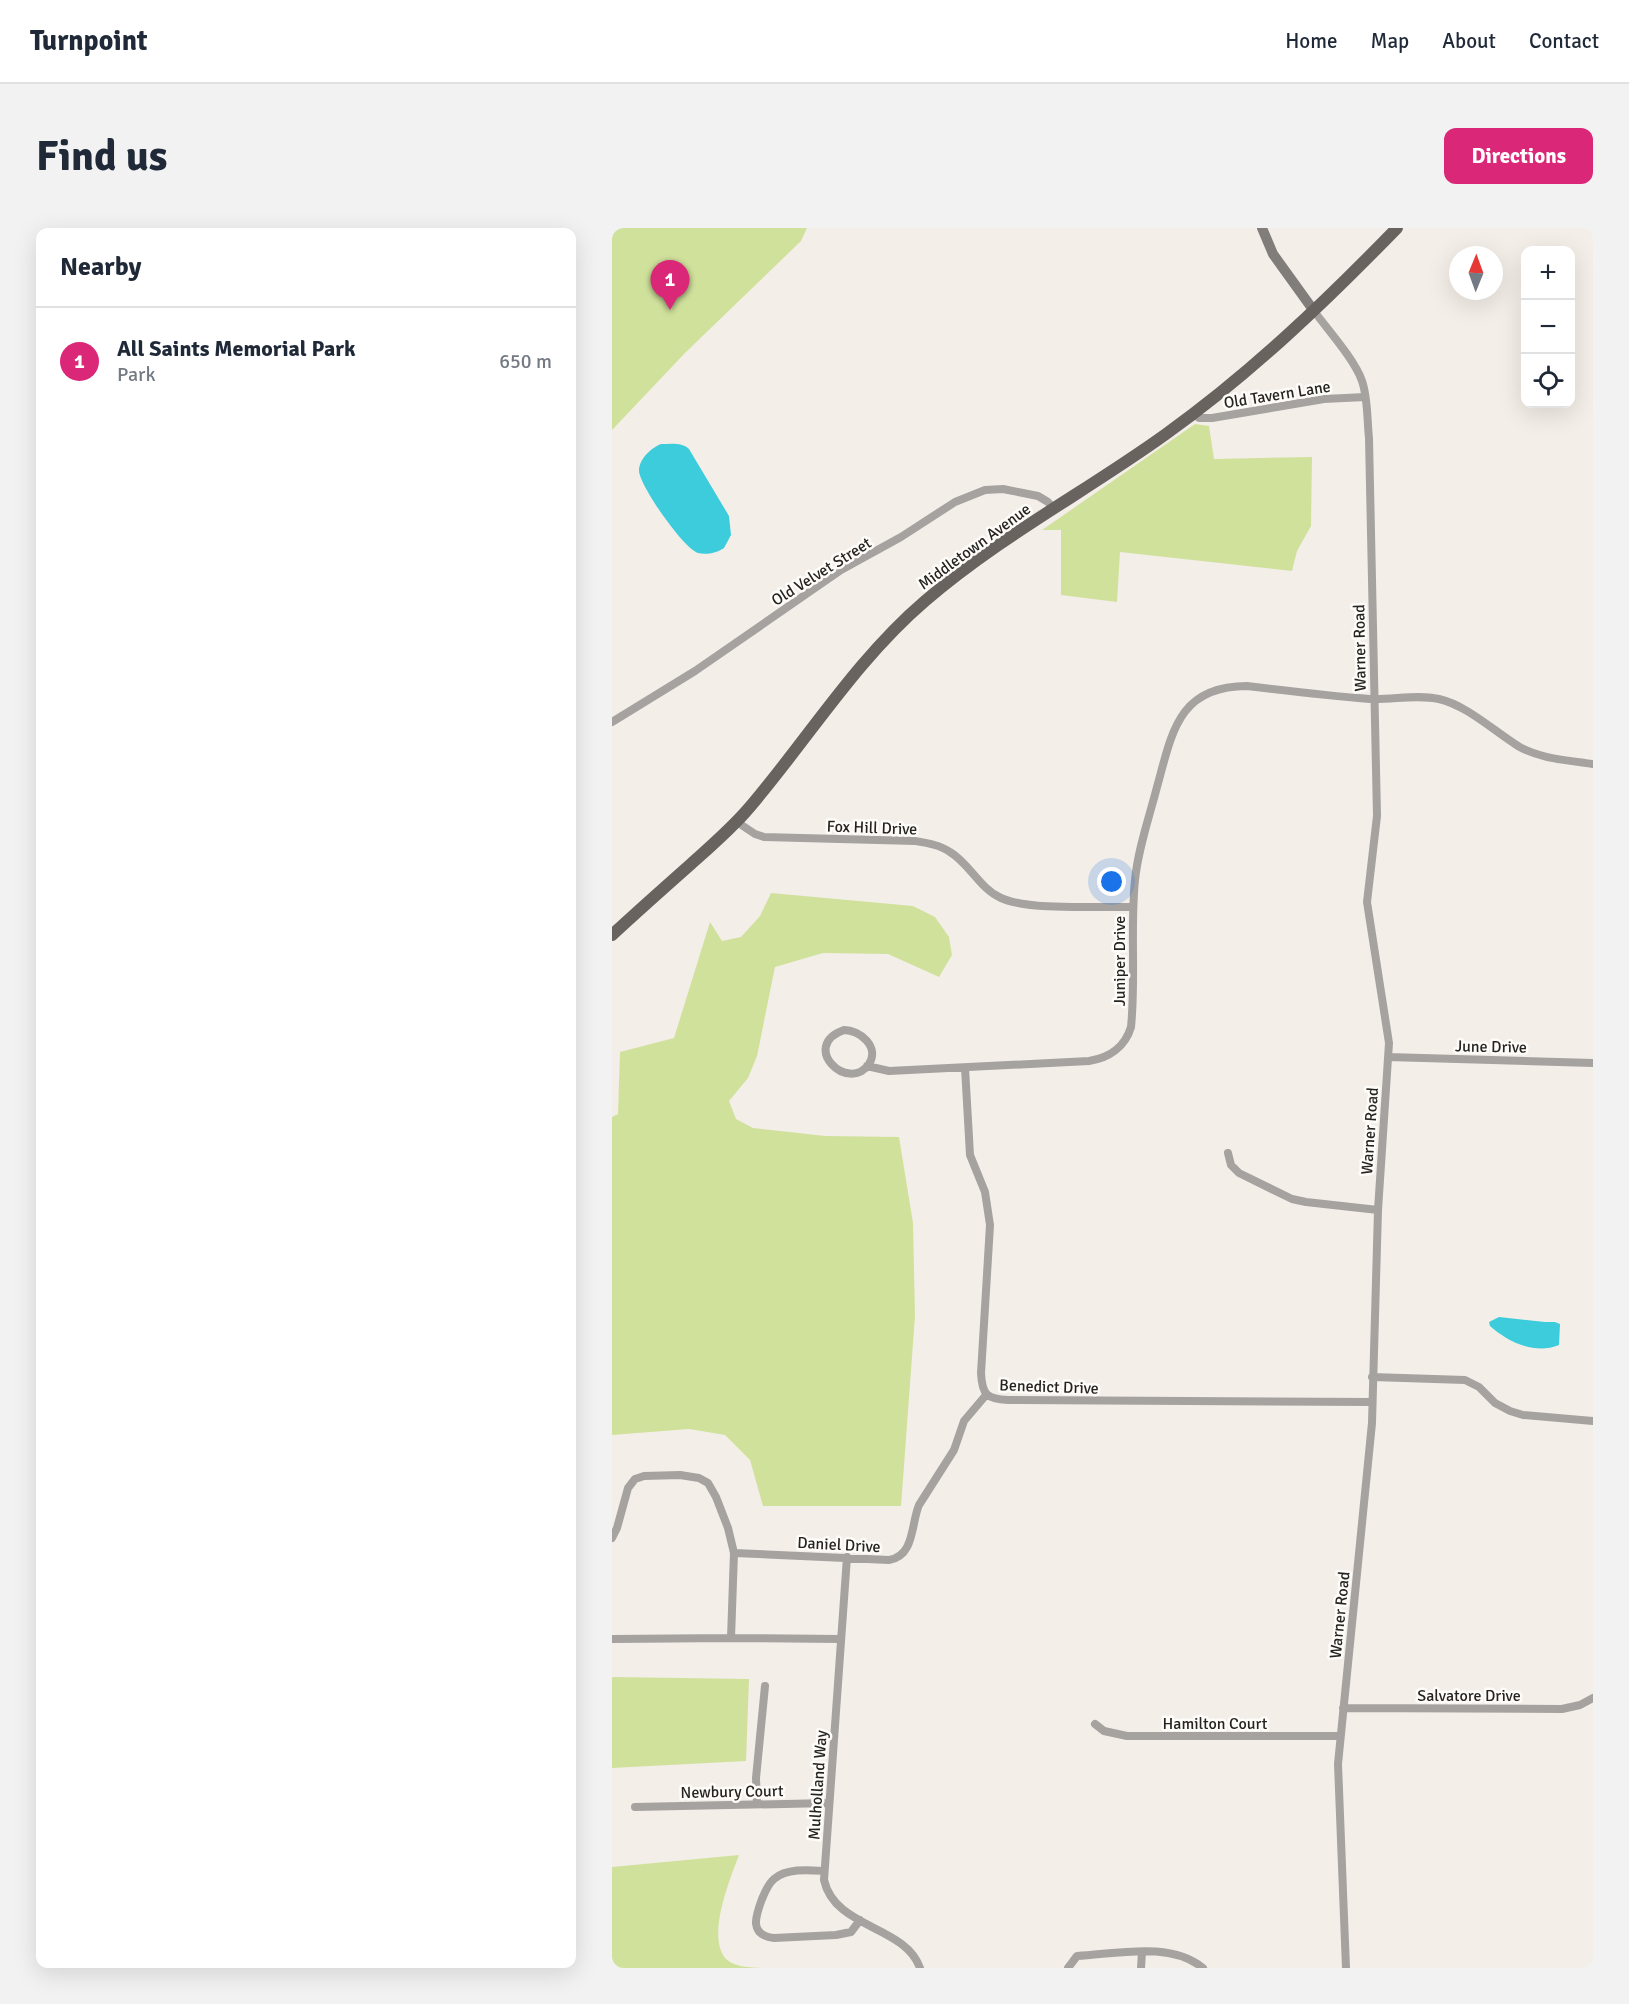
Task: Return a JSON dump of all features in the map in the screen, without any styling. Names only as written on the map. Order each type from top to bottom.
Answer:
[{"type":"main road","name":"Middletown Avenue","points":[[612,935],[736,822],[850,678],[893,630],[925,601],[955,577],[1128,461],[1193,414],[1314,311],[1397,228]]},
{"type":"street","points":[[1262,228],[1273,254],[1314,311]]},
{"type":"street","name":"Warner Road","points":[[1314,311],[1356,369],[1363,382],[1365,397],[1369,438],[1377,816],[1367,902],[1389,1043],[1378,1210],[1372,1402],[1339,1736],[1338,1764],[1346,1968]]},
{"type":"street","name":"Old Tavern Lane","points":[[1193,414],[1199,418],[1205,418],[1324,399],[1365,397]]},
{"type":"street","name":"Old Velvet Street","points":[[612,722],[695,671],[842,570],[901,537],[955,502],[985,490],[1003,489],[1038,496],[1054,509]]},
{"type":"street","name":"Juniper Drive","points":[[867,1066],[871,1055],[864,1036],[851,1030],[832,1035],[826,1047],[826,1055],[830,1064],[838,1071],[850,1073],[858,1072],[867,1066],[889,1071],[1089,1061],[1107,1056],[1117,1049],[1126,1038],[1131,1026],[1133,907],[1137,867],[1168,744],[1180,718],[1196,701],[1215,690],[1235,686],[1374,699],[1424,697],[1441,699],[1458,707],[1519,747],[1550,758],[1593,764]]},
{"type":"street","name":"Fox Hill Drive","points":[[736,822],[764,837],[915,841],[932,844],[950,852],[987,889],[1000,898],[1016,903],[1133,907]]},
{"type":"street","name":"June Drive","points":[[1388,1057],[1593,1063]]},
{"type":"street","name":"Benedict Drive","points":[[965,1068],[970,1155],[985,1192],[990,1225],[981,1373],[981,1385],[986,1395],[993,1399],[1008,1400],[1372,1402]]},
{"type":"street","points":[[1228,1153],[1231,1165],[1239,1173],[1292,1199],[1378,1210]]},
{"type":"street","points":[[1372,1377],[1465,1380],[1479,1387],[1510,1412],[1593,1421]]},
{"type":"street","name":"Daniel Drive","points":[[734,1553],[889,1560],[900,1556],[908,1547],[919,1505],[954,1450],[964,1421],[986,1395]]},
{"type":"street","points":[[612,1538],[628,1488],[635,1479],[644,1476],[689,1476],[704,1480],[711,1487],[728,1528],[734,1553],[730,1638]]},
{"type":"street","name":"Mulholland Way","points":[[847,1557],[824,1871],[826,1888],[833,1901],[905,1947],[915,1957],[920,1968]]},
{"type":"street","points":[[612,1639],[841,1639]]},
{"type":"street","points":[[757,1804],[756,1778],[765,1686]]},
{"type":"street","name":"Salvatore Drive","points":[[1343,1708],[1562,1709],[1580,1705],[1593,1698]]},
{"type":"street","name":"Hamilton Court","points":[[1095,1724],[1104,1731],[1127,1736],[1339,1736]]},
{"type":"street","name":"Newbury Court","points":[[635,1807],[829,1803]]},
{"type":"street","points":[[824,1871],[787,1872],[773,1880],[768,1886],[755,1917],[758,1929],[764,1936],[774,1938],[842,1935],[851,1932],[860,1920]]},
{"type":"street","points":[[1141,1968],[1142,1952]]},
{"type":"street","points":[[1068,1968],[1077,1956],[1142,1952],[1182,1956],[1203,1968]]},
{"type":"green space","points":[[612,228],[807,228],[801,241],[685,353],[612,430]]},
{"type":"green space","points":[[1195,424],[1209,426],[1214,459],[1312,457],[1311,526],[1297,551],[1292,571],[1120,552],[1117,602],[1061,595],[1061,530],[1042,530]]},
{"type":"green space","points":[[771,893],[913,906],[935,917],[949,937],[952,955],[939,977],[888,954],[823,953],[775,967],[757,1056],[748,1078],[729,1101],[736,1119],[753,1128],[825,1136],[899,1137],[913,1223],[915,1316],[901,1506],[763,1506],[750,1460],[725,1435],[689,1429],[612,1435],[612,1117],[618,1114],[620,1052],[674,1038],[710,922],[722,941],[741,937],[760,916]]},
{"type":"green space","points":[[612,1677],[749,1679],[746,1761],[612,1768]]},
{"type":"green space","points":[[739,1855],[722,1908],[718,1937],[720,1949],[726,1959],[734,1964],[762,1968],[612,1968],[612,1867]]},
{"type":"water","points":[[661,444],[680,444],[689,449],[729,516],[731,535],[721,550],[704,554],[691,549],[654,502],[639,471],[646,454]]},
{"type":"water","points":[[1499,1317],[1560,1324],[1559,1345],[1550,1348],[1531,1348],[1513,1342],[1490,1326],[1489,1322]]},
{"type":"place","name":"All Saints Memorial Park","points":[[670,310]]}]
